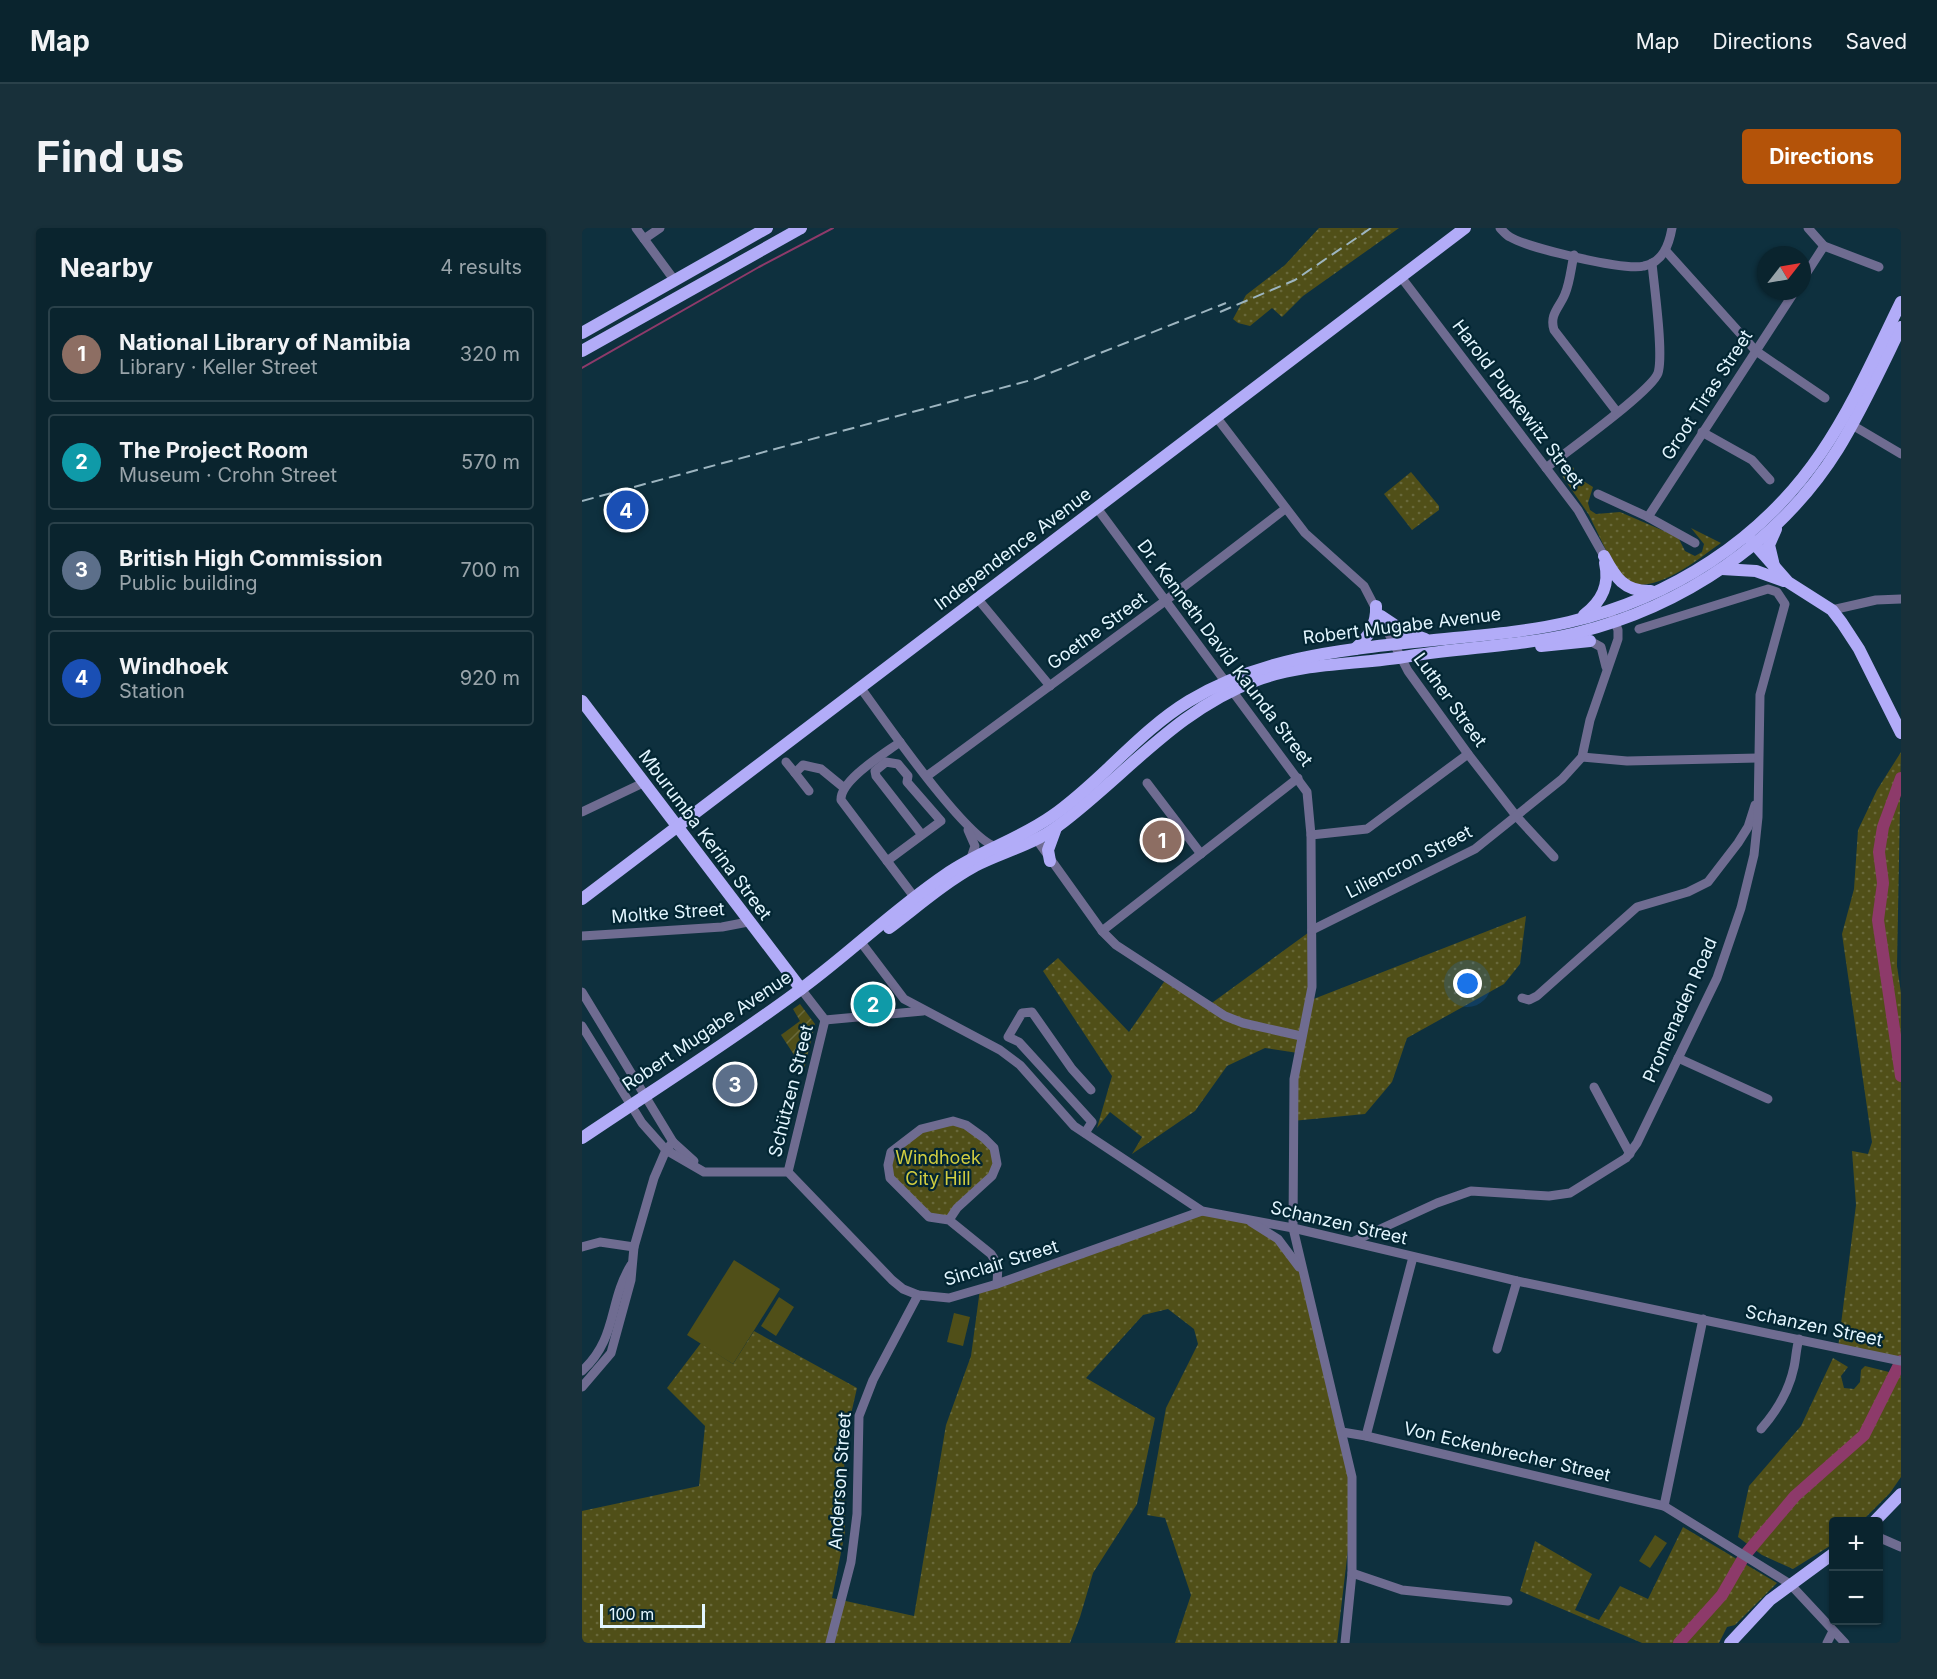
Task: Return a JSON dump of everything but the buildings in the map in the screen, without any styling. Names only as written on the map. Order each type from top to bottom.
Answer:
[{"type":"main road","points":[[584,328],[675,281],[767,228]]},
{"type":"main road","points":[[582,351],[801,228]]},
{"type":"main road","name":"Independence Avenue","points":[[582,898],[1466,228]]},
{"type":"main road","name":"Robert Mugabe Avenue","points":[[582,1138],[801,989],[971,858],[1019,836],[1070,803],[1169,714],[1229,685],[1257,668],[1303,656],[1355,649],[1534,628],[1580,619],[1614,620],[1661,590],[1751,540],[1793,506],[1822,472],[1901,302]]},
{"type":"main road","name":"Robert Mugabe Avenue","points":[[917,901],[965,872],[1015,850],[1056,828],[1168,731],[1229,685],[1286,672],[1452,649],[1545,639],[1614,620],[1678,595],[1722,569],[1751,540],[1800,482],[1847,422],[1901,327]]},
{"type":"main road","points":[[1777,572],[1771,557],[1771,536],[1793,506]]},
{"type":"main road","points":[[1751,540],[1788,582],[1832,610],[1859,649],[1901,733]]},
{"type":"main road","points":[[1604,556],[1620,583],[1628,588],[1639,591],[1661,590]]},
{"type":"main road","points":[[1580,619],[1593,609],[1603,594],[1608,575],[1604,556]]},
{"type":"main road","points":[[1722,569],[1756,571],[1788,582]]},
{"type":"main road","points":[[1355,649],[1368,637],[1378,611],[1405,632],[1429,640]]},
{"type":"main road","points":[[1452,649],[1464,653],[1590,641]]},
{"type":"main road","name":"Mburumba Kerina Street","points":[[582,701],[801,989]]},
{"type":"main road","points":[[1049,858],[1048,850],[1056,828]]},
{"type":"main road","points":[[1015,850],[1026,847],[1049,858]]},
{"type":"main road","points":[[1878,1517],[1901,1494]]},
{"type":"main road","points":[[1730,1643],[1755,1615],[1790,1584],[1829,1556]]},
{"type":"street","points":[[660,228],[642,232],[675,281]]},
{"type":"street","points":[[1500,228],[1508,237],[1517,240],[1574,255],[1635,267],[1652,263],[1666,251],[1672,228]]},
{"type":"street","points":[[1808,228],[1824,246],[1879,267]]},
{"type":"street","points":[[1811,266],[1824,246]]},
{"type":"street","points":[[1666,251],[1756,351],[1825,398]]},
{"type":"street","points":[[1574,255],[1565,294],[1552,323],[1617,412]]},
{"type":"street","points":[[1546,468],[1617,412],[1657,376],[1659,356],[1652,263]]},
{"type":"street","name":"Harold Pupkewitz Street","points":[[1401,277],[1587,524],[1604,556]]},
{"type":"street","name":"Groot Tiras Street","points":[[1648,517],[1789,300]]},
{"type":"street","name":"Luther Street","points":[[1217,418],[1305,533],[1364,586],[1399,658],[1468,754],[1517,817],[1554,857]]},
{"type":"street","points":[[1847,422],[1901,454]]},
{"type":"street","points":[[1702,432],[1752,460],[1770,480]]},
{"type":"street","points":[[1598,494],[1648,517],[1695,543]]},
{"type":"street","name":"Dr. Kenneth David Kaunda Street","points":[[1097,508],[1307,792],[1311,835],[1311,1000],[1301,1036],[1294,1079],[1293,1228],[1342,1432],[1353,1491],[1352,1573],[1345,1643]]},
{"type":"street","name":"Goethe Street","points":[[927,776],[1165,601],[1285,509]]},
{"type":"street","name":"Promenaden Road","points":[[1630,1154],[1717,978],[1741,908],[1754,855],[1759,794],[1760,695],[1785,611],[1783,599],[1777,592],[1762,591],[1639,629]]},
{"type":"street","points":[[977,598],[1050,686]]},
{"type":"street","points":[[1832,610],[1876,600],[1901,599]]},
{"type":"street","points":[[1590,641],[1606,640],[1614,620]]},
{"type":"street","name":"Liliencron Street","points":[[1312,930],[1459,858],[1517,817],[1562,779],[1582,757],[1606,669],[1618,639],[1614,620]]},
{"type":"street","points":[[1590,641],[1601,647],[1606,669]]},
{"type":"street","points":[[860,687],[900,742],[963,820],[984,842],[997,847]]},
{"type":"street","points":[[900,742],[842,790],[841,800],[917,901]]},
{"type":"street","points":[[1311,835],[1367,829],[1468,754]]},
{"type":"street","points":[[1582,757],[1628,760],[1758,758]]},
{"type":"street","points":[[786,762],[809,791]]},
{"type":"street","points":[[887,861],[922,835],[939,822],[940,818],[907,782],[908,776],[898,764],[886,762],[875,771],[876,776],[922,835]]},
{"type":"street","points":[[795,773],[803,765],[809,764],[821,770],[842,790]]},
{"type":"street","points":[[1102,932],[1298,778]]},
{"type":"street","points":[[582,812],[643,783]]},
{"type":"street","points":[[1147,783],[1201,854]]},
{"type":"street","points":[[1522,998],[1529,1000],[1538,996],[1582,959],[1637,907],[1688,892],[1708,882],[1748,827],[1759,794]]},
{"type":"street","points":[[963,820],[975,846],[971,858]]},
{"type":"street","points":[[1019,836],[1028,835],[1037,839],[1102,932],[1125,952],[1225,1016],[1243,1023],[1301,1036]]},
{"type":"street","name":"Moltke Street","points":[[584,937],[722,927],[748,922]]},
{"type":"street","name":"Schanzen Street","points":[[862,944],[904,999],[1000,1050],[1020,1065],[1060,1113],[1085,1133],[1202,1212],[1237,1216],[1353,1241],[1516,1281],[1901,1361]]},
{"type":"street","name":"Schützen Street","points":[[788,1172],[825,1020],[801,989]]},
{"type":"street","points":[[582,992],[646,1095],[670,1146]]},
{"type":"street","points":[[1000,1050],[1022,1013],[1030,1010],[1072,1070],[1091,1090]]},
{"type":"street","points":[[825,1020],[923,1011]]},
{"type":"street","points":[[582,1026],[630,1106],[696,1168],[708,1171],[788,1172]]},
{"type":"street","points":[[590,1039],[599,1041],[606,1032]]},
{"type":"street","points":[[1008,1036],[1020,1042],[1092,1122],[1085,1133]]},
{"type":"street","points":[[1678,1058],[1768,1099]]},
{"type":"street","points":[[1353,1241],[1394,1225],[1437,1203],[1471,1191],[1549,1196],[1570,1193],[1630,1154],[1594,1087]]},
{"type":"street","points":[[949,1220],[957,1208],[992,1176],[997,1164],[994,1148],[984,1138],[966,1125],[953,1121],[921,1130],[891,1152],[888,1165],[890,1178],[929,1217],[949,1220],[991,1254],[998,1265],[997,1284]]},
{"type":"street","points":[[582,1387],[611,1353],[631,1280],[634,1247],[654,1178],[670,1146]]},
{"type":"street","name":"Sinclair Street","points":[[788,1172],[903,1289],[918,1295],[949,1298],[997,1284],[1202,1212]]},
{"type":"street","points":[[1237,1216],[1255,1224],[1278,1239],[1303,1274]]},
{"type":"street","points":[[1377,1247],[1382,1235],[1394,1225]]},
{"type":"street","points":[[582,1247],[600,1242],[634,1247]]},
{"type":"street","points":[[1366,1436],[1413,1257]]},
{"type":"street","points":[[582,1371],[601,1351],[624,1276],[631,1264]]},
{"type":"street","points":[[1497,1349],[1516,1281]]},
{"type":"street","name":"Anderson Street","points":[[830,1643],[848,1574],[857,1514],[859,1416],[873,1380],[918,1295]]},
{"type":"street","points":[[1664,1506],[1703,1320]]},
{"type":"street","points":[[1761,1429],[1773,1416],[1784,1396],[1794,1369],[1799,1340]]},
{"type":"street","name":"Von Eckenbrecher Street","points":[[1342,1432],[1664,1506],[1790,1584]]},
{"type":"street","points":[[1883,1539],[1901,1547]]},
{"type":"street","points":[[1352,1573],[1402,1590],[1508,1601]]},
{"type":"street","points":[[1790,1584],[1845,1643]]},
{"type":"street","points":[[1827,1643],[1833,1631]]},
{"type":"green space","points":[[1319,228],[1399,228],[1303,296],[1282,317],[1272,308],[1250,326],[1233,319],[1246,295],[1285,265]]},
{"type":"green space","points":[[1562,461],[1574,468],[1572,474],[1593,487],[1588,503],[1590,510],[1596,514],[1620,512],[1678,537],[1685,551],[1695,556],[1702,552],[1704,544],[1691,528],[1721,543],[1680,572],[1657,582],[1633,585],[1614,567],[1589,515],[1561,474]]},
{"type":"green space","points":[[1411,472],[1439,506],[1439,510],[1412,530],[1384,494]]},
{"type":"green space","points":[[1901,752],[1897,966],[1901,993],[1901,1361],[1838,1348],[1856,1205],[1852,1151],[1868,1154],[1872,1142],[1842,934],[1854,889],[1858,830],[1877,790]]},
{"type":"green space","points":[[1526,916],[1520,964],[1504,984],[1407,1038],[1392,1082],[1365,1114],[1292,1121],[1298,1053],[1265,1048],[1227,1066],[1195,1111],[1132,1154],[1142,1137],[1110,1112],[1097,1128],[1112,1076],[1043,971],[1058,958],[1129,1032],[1166,979],[1209,1005],[1312,930],[1311,1000]]},
{"type":"green space","points":[[800,1004],[815,1024],[804,1070],[781,1035],[800,1021],[793,1009]]},
{"type":"green space","name":"Windhoek City Hill","points":[[953,1121],[984,1138],[997,1164],[949,1220],[929,1217],[890,1178],[891,1152],[921,1130]]},
{"type":"green space","points":[[1202,1211],[1237,1216],[1278,1239],[1303,1274],[1352,1477],[1349,1541],[1337,1643],[1175,1643],[1191,1595],[1165,1518],[1147,1515],[1166,1408],[1198,1344],[1194,1329],[1168,1309],[1143,1315],[1086,1378],[1155,1418],[1137,1504],[1093,1573],[1070,1643],[582,1643],[582,1511],[699,1486],[705,1426],[667,1388],[701,1343],[733,1364],[754,1331],[857,1388],[844,1445],[845,1532],[832,1598],[914,1616],[946,1425],[971,1356],[980,1289]]},
{"type":"green space","points":[[734,1260],[780,1289],[733,1364],[687,1335]]},
{"type":"green space","points":[[779,1297],[794,1307],[776,1336],[761,1326]]},
{"type":"green space","points":[[954,1313],[970,1317],[963,1346],[947,1342]]},
{"type":"green space","points":[[1833,1358],[1848,1367],[1841,1376],[1844,1388],[1854,1389],[1860,1382],[1861,1370],[1865,1366],[1901,1375],[1901,1477],[1890,1493],[1866,1517],[1829,1517],[1829,1546],[1793,1569],[1762,1555],[1738,1537],[1749,1486],[1801,1426]]},
{"type":"green space","points":[[1683,1527],[1777,1583],[1735,1625],[1727,1627],[1719,1643],[1642,1643],[1520,1591],[1535,1541],[1592,1574],[1575,1610],[1599,1620],[1620,1586],[1648,1599]]},
{"type":"green space","points":[[1655,1535],[1667,1543],[1650,1568],[1639,1561]]},
{"type":"waterway","points":[[582,368],[759,267],[833,228]]},
{"type":"waterway","points":[[1901,778],[1883,827],[1879,852],[1883,883],[1878,920],[1901,1076]]},
{"type":"waterway","points":[[1679,1643],[1722,1595],[1745,1555],[1795,1496],[1864,1435],[1901,1361]]},
{"type":"railway","points":[[1220,312],[1295,280],[1371,228]]},
{"type":"railway","points":[[582,501],[1035,379],[1226,303]]},
{"type":"place","name":"Windhoek","points":[[626,510]]},
{"type":"place","name":"National Library of Namibia","points":[[1162,840]]},
{"type":"place","name":"The Project Room","points":[[873,1004]]},
{"type":"place","name":"British High Commission","points":[[735,1084]]}]
